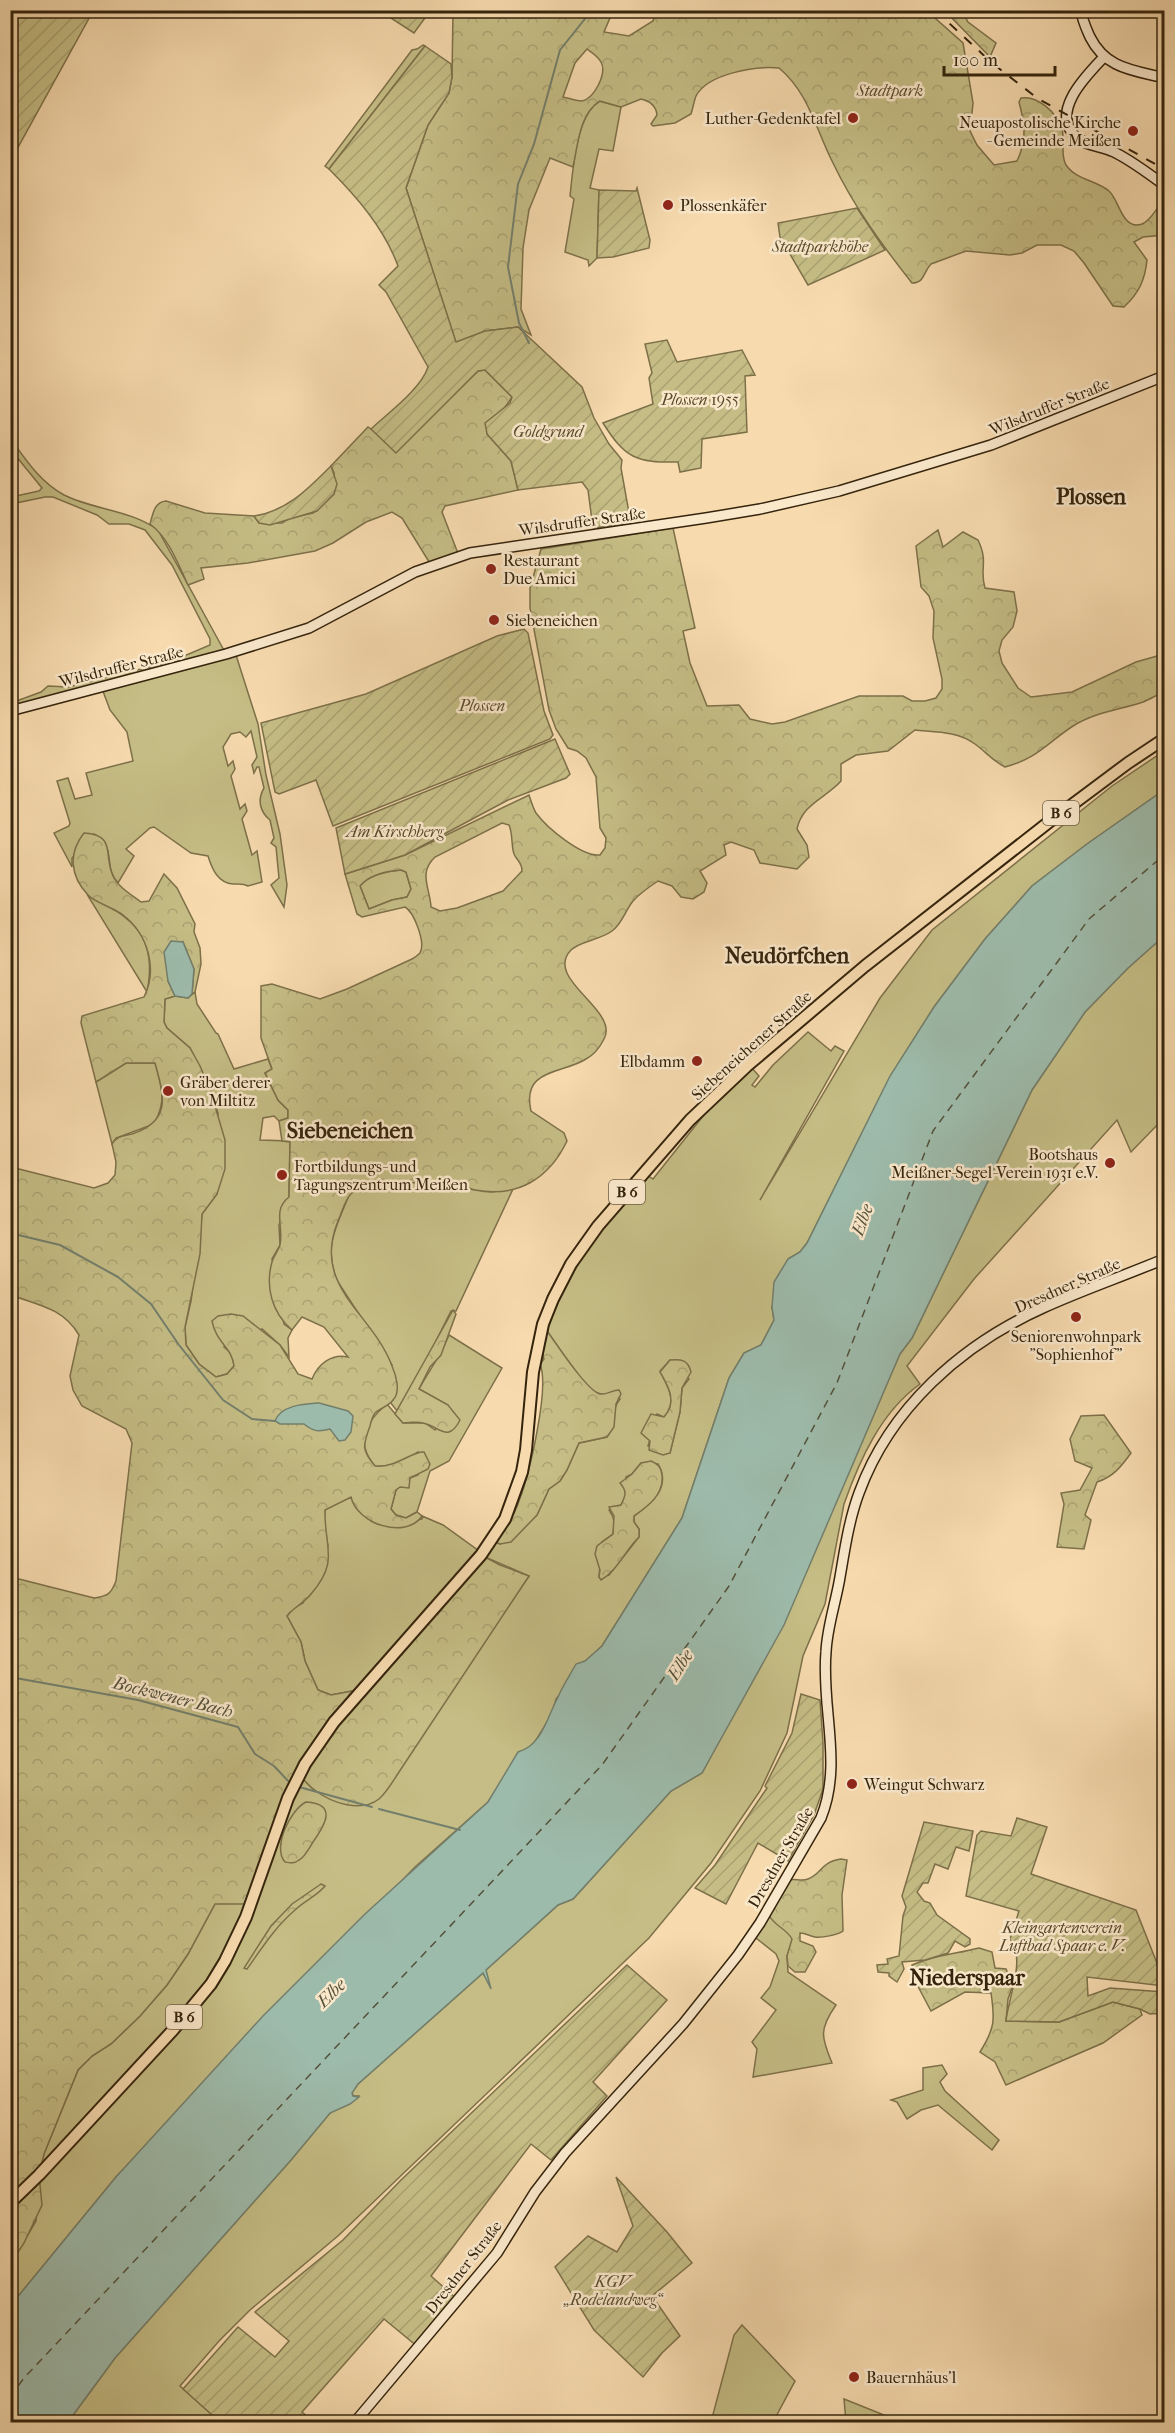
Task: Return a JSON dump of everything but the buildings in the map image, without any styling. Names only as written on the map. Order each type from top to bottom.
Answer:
[{"type":"main road","points":[[1081,10],[1086,28],[1104,57],[1115,64],[1164,78]]},
{"type":"main road","points":[[1104,57],[1088,74],[1069,104],[1066,114],[1070,129],[1081,140],[1111,150],[1164,184]]},
{"type":"main road","name":"Wilsdruffer Straße","points":[[10,711],[226,654],[309,628],[415,572],[470,553],[715,516],[839,490],[991,445],[1164,376]]},
{"type":"main road","name":"Siebeneichener Straße","points":[[10,2203],[39,2175],[173,2030],[211,1984],[246,1917],[294,1786],[320,1741],[334,1722],[481,1555],[505,1519],[522,1472],[538,1341],[553,1299],[580,1250],[690,1120],[731,1079],[889,948],[1057,816],[1164,739]]},
{"type":"main road","name":"Dresdner Straße","points":[[355,2422],[497,2253],[536,2192],[565,2154],[683,2024],[738,1955],[760,1923],[821,1818],[827,1804],[831,1782],[830,1724],[825,1664],[827,1638],[852,1513],[865,1477],[889,1433],[926,1387],[963,1356],[990,1338],[1044,1308],[1164,1259]]},
{"type":"green space","points":[[10,11],[93,11],[11,160]]},
{"type":"green space","points":[[380,11],[430,11],[414,33]]},
{"type":"green space","name":"Stadtpark","points":[[453,11],[613,11],[604,32],[629,36],[653,21],[656,11],[927,11],[963,43],[973,103],[970,131],[977,145],[994,165],[1017,161],[1024,132],[1019,102],[1021,98],[1034,99],[1046,106],[1060,123],[1063,133],[1063,157],[1066,165],[1075,174],[1109,191],[1125,219],[1130,223],[1142,224],[1164,201],[1164,235],[1143,237],[1134,242],[1147,260],[1146,267],[1143,280],[1134,297],[1124,307],[1113,306],[1074,251],[1061,245],[1037,245],[1022,253],[1010,255],[966,251],[931,264],[922,279],[912,283],[879,240],[850,195],[798,89],[779,68],[758,68],[734,73],[711,82],[696,96],[691,114],[675,123],[653,126],[651,124],[657,115],[655,109],[650,103],[641,99],[621,107],[600,101],[593,107],[580,131],[573,167],[550,158],[529,210],[523,248],[521,309],[531,335],[518,327],[485,331],[456,343],[406,188],[428,125],[449,93],[452,77]],"holes":[[[587,49],[601,62],[602,72],[599,84],[591,95],[582,101],[563,97],[575,63]]]},
{"type":"green space","points":[[945,11],[962,11],[968,22],[996,43],[990,57]]},
{"type":"green space","points":[[425,46],[329,169],[325,166],[412,50]]},
{"type":"green space","name":"Goldgrund","points":[[425,46],[451,64],[452,77],[449,93],[428,125],[406,188],[456,342],[485,331],[518,327],[582,387],[594,418],[609,444],[622,460],[621,468],[631,524],[593,528],[588,490],[582,482],[518,490],[511,461],[487,434],[485,423],[510,403],[512,397],[485,370],[478,371],[396,453],[371,429],[419,384],[428,367],[386,292],[379,285],[398,266],[392,252],[369,214],[329,169]]},
{"type":"green space","points":[[599,101],[621,107],[613,151],[599,149],[590,188],[599,190],[597,258],[589,266],[588,260],[565,252],[574,199],[570,196],[577,144],[585,119],[591,108]]},
{"type":"green space","points":[[637,188],[650,240],[649,248],[613,257],[597,258],[599,190],[636,191]]},
{"type":"green space","name":"Stadtparkhöhe","points":[[857,208],[885,250],[808,285],[780,237],[778,223]]},
{"type":"green space","name":"Plossen 1955","points":[[667,340],[677,362],[742,350],[755,375],[745,376],[747,432],[702,439],[701,468],[680,472],[678,462],[642,459],[625,451],[603,423],[653,404],[649,378],[652,373],[645,344]]},
{"type":"green space","points":[[485,370],[512,397],[487,434],[511,461],[518,490],[445,506],[442,512],[459,556],[431,565],[402,518],[392,512],[366,522],[333,543],[315,551],[248,563],[201,568],[204,579],[188,585],[168,544],[150,524],[156,506],[166,501],[205,513],[254,516],[259,523],[282,523],[290,518],[313,513],[334,494],[334,473],[331,466],[368,427],[371,429],[448,400],[478,371]]},
{"type":"green space","points":[[10,438],[34,470],[55,490],[76,500],[136,518],[158,530],[226,654],[235,652],[258,724],[266,775],[280,834],[287,885],[284,907],[271,885],[279,878],[276,847],[271,843],[274,838],[270,820],[261,806],[264,788],[259,767],[254,773],[252,765],[257,757],[251,731],[246,737],[240,732],[231,734],[223,747],[228,766],[233,761],[235,769],[231,776],[240,809],[245,804],[247,811],[242,819],[252,855],[257,851],[262,882],[248,886],[223,881],[214,870],[208,856],[191,853],[154,827],[126,849],[134,856],[118,883],[111,870],[106,845],[94,834],[72,858],[72,867],[54,833],[69,826],[70,823],[57,781],[68,778],[75,799],[92,795],[86,773],[133,761],[127,732],[110,710],[101,686],[11,711],[11,703],[41,692],[48,686],[68,687],[108,677],[124,669],[137,670],[170,662],[210,645],[210,639],[172,565],[145,530],[129,524],[109,524],[97,515],[53,497],[11,504],[11,497],[39,491],[42,488],[11,450]]},
{"type":"green space","points":[[331,466],[337,484],[334,494],[317,511],[270,525],[259,523],[254,516],[287,504],[305,491]]},
{"type":"green space","points":[[673,528],[695,628],[683,631],[690,663],[707,706],[739,705],[750,719],[772,724],[785,722],[859,696],[903,696],[912,701],[936,698],[942,689],[942,679],[933,638],[934,611],[929,596],[921,587],[916,546],[938,530],[943,547],[963,532],[978,540],[983,554],[985,588],[1014,592],[1017,611],[1013,627],[1002,640],[999,651],[1002,663],[1018,688],[1031,697],[1072,692],[1136,662],[1164,654],[1164,692],[1143,702],[1081,721],[1034,755],[1005,767],[975,744],[961,737],[915,730],[888,751],[856,755],[841,764],[841,781],[809,807],[800,820],[797,829],[807,845],[809,857],[797,869],[760,863],[754,850],[731,842],[724,845],[726,855],[700,871],[707,883],[704,892],[693,899],[681,897],[672,886],[658,881],[633,901],[612,931],[571,950],[565,961],[567,972],[573,983],[602,1017],[606,1028],[604,1039],[592,1055],[577,1064],[546,1074],[532,1087],[531,1111],[564,1133],[567,1141],[551,1166],[541,1175],[530,1183],[505,1191],[475,1190],[451,1181],[388,1182],[359,1188],[350,1195],[338,1221],[332,1244],[332,1264],[347,1298],[383,1347],[394,1370],[397,1383],[397,1393],[393,1400],[373,1416],[365,1451],[375,1466],[390,1465],[419,1452],[424,1452],[430,1464],[428,1469],[410,1478],[409,1488],[400,1487],[396,1490],[391,1509],[396,1515],[406,1518],[417,1512],[422,1516],[415,1523],[405,1527],[383,1526],[362,1515],[355,1507],[351,1497],[325,1510],[328,1563],[325,1572],[308,1597],[287,1616],[301,1642],[305,1661],[318,1690],[331,1695],[363,1689],[485,1557],[529,1576],[390,1786],[379,1799],[364,1805],[347,1805],[316,1791],[295,1772],[285,1792],[245,1904],[215,1904],[188,1954],[167,1985],[111,2044],[92,2056],[78,2070],[44,2154],[39,2175],[42,2205],[24,2243],[11,2263],[11,1577],[94,1598],[111,1592],[116,1581],[132,1443],[126,1429],[82,1406],[73,1390],[70,1376],[79,1335],[73,1326],[58,1313],[11,1295],[11,1167],[94,1188],[108,1183],[115,1175],[116,1162],[112,1144],[114,1141],[145,1129],[154,1122],[162,1106],[161,1086],[155,1063],[126,1063],[96,1082],[81,1023],[82,1016],[144,997],[150,975],[150,964],[144,942],[132,923],[119,912],[91,898],[82,888],[73,864],[75,848],[84,833],[101,838],[107,847],[110,868],[115,880],[141,902],[149,901],[164,874],[177,888],[195,924],[194,932],[200,948],[201,964],[195,992],[192,994],[194,969],[183,942],[168,981],[175,996],[165,999],[164,1022],[167,1028],[190,1048],[210,1089],[225,1140],[225,1169],[217,1194],[202,1214],[200,1254],[185,1327],[186,1345],[199,1364],[216,1377],[227,1374],[234,1366],[233,1360],[217,1335],[212,1321],[218,1316],[231,1314],[243,1316],[280,1345],[298,1374],[312,1379],[326,1361],[336,1357],[348,1357],[324,1327],[302,1317],[292,1330],[279,1316],[272,1299],[270,1271],[280,1245],[281,1207],[289,1197],[290,1142],[282,1141],[279,1121],[288,1118],[288,1110],[278,1100],[265,1073],[272,1069],[261,1038],[261,986],[272,984],[320,999],[414,958],[420,953],[421,942],[418,928],[408,910],[405,907],[362,917],[357,914],[345,874],[405,855],[529,795],[536,813],[548,826],[575,847],[600,855],[605,848],[606,838],[600,828],[596,777],[586,758],[568,748],[556,729],[549,710],[530,608],[530,588],[541,549]],"holes":[[[502,823],[509,825],[514,854],[522,871],[503,891],[457,908],[440,911],[431,907],[426,875],[435,857]],[[401,870],[406,872],[411,889],[407,897],[369,909],[360,886],[379,874]]]},
{"type":"green space","name":"Plossen","points":[[524,629],[528,633],[544,711],[553,735],[550,739],[333,826],[316,780],[279,794],[275,792],[261,723],[366,694],[497,636]]},
{"type":"green space","name":"Am Kirschberg","points":[[555,739],[570,774],[566,778],[508,800],[405,855],[345,874],[336,828]]},
{"type":"green space","points":[[1164,751],[1164,790],[1032,886],[985,939],[934,1007],[890,1077],[807,1243],[800,1252],[788,1259],[772,1307],[774,1320],[761,1345],[744,1353],[729,1378],[682,1518],[602,1646],[585,1662],[556,1699],[551,1716],[536,1740],[488,1802],[415,1867],[116,2177],[11,2305],[11,2263],[36,2221],[39,2175],[44,2154],[78,2070],[92,2056],[111,2044],[167,1985],[188,1954],[215,1904],[272,1829],[295,1771],[315,1791],[494,1627],[529,1576],[485,1557],[496,1542],[500,1544],[537,1515],[549,1489],[560,1481],[567,1470],[579,1443],[607,1437],[610,1432],[615,1408],[620,1399],[593,1391],[588,1387],[547,1331],[565,1288],[589,1248],[647,1175],[653,1179],[711,1106],[751,1067],[759,1076],[752,1085],[755,1087],[773,1065],[808,1032],[831,1051],[835,1046],[844,1051],[760,1200],[880,998],[932,930],[1112,786]],"holes":[[[670,1360],[689,1379],[682,1388],[680,1412],[670,1453],[648,1446],[657,1414],[664,1417],[670,1406],[670,1394],[660,1371]],[[641,1463],[658,1464],[662,1472],[661,1487],[653,1500],[634,1516],[634,1522],[639,1529],[639,1537],[609,1575],[599,1577],[602,1542],[613,1534],[614,1530],[613,1518],[609,1510],[621,1505],[626,1495],[626,1477],[632,1474]]]},
{"type":"green space","points":[[401,870],[406,872],[411,889],[407,897],[369,909],[360,886],[373,876]]},
{"type":"green space","points":[[88,896],[118,912],[139,932],[149,957],[150,973],[147,992]]},
{"type":"green space","points":[[1164,936],[1164,1118],[1131,1152],[1117,1120],[974,1279],[907,1366],[920,1384],[906,1395],[883,1422],[850,1487],[844,1504],[825,1604],[803,1656],[787,1733],[760,1791],[711,1863],[649,1938],[339,2235],[250,2310],[219,2341],[180,2386],[220,2422],[68,2422],[115,2358],[330,2113],[358,2096],[353,2096],[352,2092],[358,2084],[483,1973],[486,1978],[486,1970],[558,1905],[573,1899],[671,1791],[702,1773],[722,1735],[900,1354],[912,1338],[1032,1090],[1085,1012],[1128,968]]},
{"type":"green space","points":[[195,992],[197,1004],[218,1034],[234,1069],[268,1059],[272,1069],[265,1073],[278,1100],[288,1110],[288,1118],[279,1121],[274,1116],[263,1118],[260,1140],[290,1141],[289,1197],[279,1225],[280,1245],[272,1259],[284,1324],[292,1330],[288,1338],[289,1357],[280,1345],[262,1329],[224,1347],[233,1355],[234,1366],[227,1374],[216,1377],[199,1364],[186,1345],[185,1327],[191,1301],[202,1214],[217,1194],[218,1113],[210,1089],[190,1048],[167,1028],[164,1022],[165,999],[175,996],[188,998]]},
{"type":"green space","points":[[126,1063],[155,1063],[162,1094],[161,1108],[154,1124],[116,1138],[112,1144],[96,1082]]},
{"type":"green space","points":[[392,1182],[455,1182],[472,1189],[491,1192],[513,1189],[456,1311],[451,1311],[420,1373],[397,1411],[390,1402],[393,1400],[392,1365],[338,1282],[331,1258],[336,1226],[350,1193],[360,1188]]},
{"type":"green space","points":[[453,1310],[456,1314],[441,1355],[430,1367],[419,1389],[448,1405],[460,1420],[456,1427],[447,1432],[421,1422],[403,1423],[395,1414]]},
{"type":"green space","points":[[547,1331],[594,1391],[603,1394],[619,1390],[621,1394],[616,1404],[614,1427],[607,1437],[579,1443],[567,1470],[560,1481],[549,1489],[537,1515],[511,1542],[500,1544],[496,1542],[517,1507],[533,1453],[542,1392],[540,1364],[544,1359],[542,1353]]},
{"type":"green space","points":[[449,1335],[502,1368],[449,1461],[430,1471],[417,1512],[406,1518],[396,1515],[391,1509],[396,1490],[400,1486],[404,1487],[410,1478],[418,1475],[418,1452],[397,1463],[375,1466],[365,1449],[365,1433],[373,1418],[387,1404],[403,1423],[425,1423],[435,1430],[448,1405],[419,1389]]},
{"type":"green space","points":[[670,1360],[684,1361],[691,1372],[682,1388],[680,1412],[670,1453],[663,1455],[649,1450],[650,1441],[641,1433],[651,1414],[664,1417],[670,1406],[670,1394],[660,1372]]},
{"type":"green space","points":[[1104,1415],[1131,1453],[1116,1471],[1097,1482],[1085,1515],[1091,1520],[1084,1549],[1057,1547],[1064,1504],[1061,1493],[1080,1490],[1092,1468],[1075,1461],[1070,1439],[1081,1416]]},
{"type":"green space","points":[[651,1461],[661,1470],[662,1482],[658,1494],[650,1504],[634,1516],[634,1522],[639,1529],[639,1537],[612,1571],[601,1580],[595,1554],[597,1546],[613,1534],[614,1516],[609,1507],[621,1505],[623,1502],[625,1491],[620,1483],[641,1463]]},
{"type":"green space","points":[[351,1497],[366,1517],[380,1525],[422,1519],[422,1516],[443,1525],[479,1551],[363,1689],[331,1695],[318,1690],[305,1661],[301,1642],[287,1616],[292,1609],[303,1603],[328,1546],[324,1526],[325,1509]]},
{"type":"green space","points":[[801,1694],[820,1700],[823,1789],[814,1815],[788,1861],[758,1843],[726,1904],[695,1888],[715,1865],[767,1788],[765,1786],[792,1733]]},
{"type":"green space","points":[[306,1802],[322,1807],[326,1816],[324,1822],[303,1857],[294,1863],[285,1862],[281,1848],[285,1830],[294,1813]]},
{"type":"green space","name":"Kleingartenverein Luftbad Spaar e. V.","points":[[1017,1818],[1047,1827],[1031,1874],[1136,1910],[1164,1981],[1164,1986],[1087,1977],[1088,1996],[1110,1988],[1164,1992],[1164,2013],[1150,2014],[1113,2002],[1059,2022],[1006,2021],[1017,1961],[1010,1939],[1019,1911],[966,1896],[977,1835],[981,1831],[1011,1836]]},
{"type":"green space","points":[[924,1822],[973,1831],[969,1851],[956,1847],[948,1869],[935,1864],[928,1883],[923,1883],[917,1892],[924,1901],[930,1903],[937,1915],[970,1939],[970,1944],[965,1947],[955,1941],[948,1953],[925,1960],[902,1962],[904,1969],[897,1982],[889,1976],[889,1973],[878,1972],[877,1965],[888,1964],[887,1959],[899,1956],[906,1907],[902,1896]]},
{"type":"green space","points":[[841,1859],[847,1860],[842,1895],[843,1931],[821,1937],[800,1933],[800,1941],[813,1946],[816,1952],[805,1972],[795,1972],[788,1966],[787,1956],[792,1939],[769,1915],[789,1880],[813,1877],[825,1865]]},
{"type":"green space","points":[[321,1884],[325,1886],[281,1923],[247,1969],[244,1968],[271,1926],[292,1904]]},
{"type":"green space","points":[[769,1915],[793,1939],[787,1956],[788,1972],[836,2005],[824,2027],[824,2040],[832,2063],[753,2077],[757,2049],[752,2042],[776,2010],[761,1998],[770,1987],[779,1961],[776,1954],[756,1938]]},
{"type":"green space","points":[[979,1948],[992,1952],[995,1968],[1006,1969],[1013,1985],[1008,1999],[1006,2021],[1059,2022],[1113,2002],[1140,2009],[1142,2015],[1103,2043],[1006,2085],[995,2062],[980,2052],[993,2024],[991,1993],[965,1992],[931,2011],[913,1977],[912,1965]]},
{"type":"green space","points":[[627,1965],[667,2000],[593,2082],[607,2096],[551,2160],[531,2144],[431,2276],[458,2300],[418,2347],[384,2319],[302,2412],[314,2422],[220,2422],[183,2389],[238,2327],[275,2357],[289,2341],[255,2312],[343,2240],[401,2180]]},
{"type":"green space","points":[[942,2065],[947,2074],[940,2082],[945,2091],[999,2140],[992,2150],[938,2105],[921,2110],[907,2119],[897,2102],[891,2100],[923,2090],[923,2068]]},
{"type":"green space","name":"KGV „Rodelandweg“","points":[[616,2177],[692,2263],[652,2296],[680,2336],[662,2353],[643,2377],[594,2330],[555,2267],[588,2236],[617,2252],[633,2226]]},
{"type":"green space","points":[[742,2325],[795,2381],[773,2422],[711,2422],[734,2335]]},
{"type":"green space","points":[[844,2399],[899,2421],[899,2422],[846,2422]]},
{"type":"water","name":"Elbe","points":[[1164,790],[1164,936],[1128,968],[1085,1012],[1032,1090],[912,1338],[900,1354],[784,1625],[702,1773],[671,1791],[573,1899],[558,1905],[486,1970],[491,1989],[483,1973],[358,2084],[352,2093],[353,2096],[359,2097],[330,2113],[115,2358],[68,2422],[11,2422],[11,2305],[116,2177],[262,2017],[365,1914],[488,1802],[518,1752],[526,1749],[539,1737],[576,1664],[585,1661],[602,1646],[682,1518],[729,1378],[744,1353],[761,1345],[774,1320],[772,1307],[774,1282],[788,1259],[800,1252],[807,1243],[890,1076],[934,1007],[985,939],[1032,886]]},
{"type":"water","points":[[171,941],[183,942],[194,969],[192,994],[188,998],[175,996],[168,981],[164,952]]},
{"type":"water","points":[[319,1403],[348,1411],[353,1416],[351,1432],[345,1440],[339,1441],[330,1429],[317,1431],[304,1424],[280,1424],[275,1421],[282,1412],[288,1409]]},
{"type":"waterway","points":[[529,343],[519,323],[508,267],[518,184],[534,144],[560,50],[592,10]]},
{"type":"waterway","points":[[10,1233],[60,1245],[118,1277],[151,1304],[179,1345],[223,1400],[252,1419],[275,1421]]},
{"type":"waterway","name":"Bockwener Bach","points":[[10,1677],[138,1700],[238,1727],[255,1754],[274,1766],[291,1784]]},
{"type":"waterway","name":"Bockwener Bach","points":[[299,1787],[372,1807]]},
{"type":"waterway","points":[[379,1809],[460,1830]]},
{"type":"ferry route","points":[[10,2397],[24,2378],[602,1765],[729,1586],[837,1383],[933,1131],[1089,919],[1164,855]]},
{"type":"railway","points":[[935,10],[992,63],[1037,98],[1164,169]]},
{"type":"place","name":"Luther-Gedenktafel","points":[[853,118]]},
{"type":"place","name":"Neuapostolische Kirche - Gemeinde Meißen","points":[[1133,131]]},
{"type":"place","name":"Plossenkäfer","points":[[668,205]]},
{"type":"place","name":"Restaurant Due Amici","points":[[491,569]]},
{"type":"place","name":"Siebeneichen","points":[[494,620]]},
{"type":"place","name":"Elbdamm","points":[[697,1061]]},
{"type":"place","name":"Gräber derer von Miltitz","points":[[168,1091]]},
{"type":"place","name":"Bootshaus Meißner-Segel-Verein 1931 e.V.","points":[[1110,1163]]},
{"type":"place","name":"Fortbildungs- und Tagungszentrum Meißen","points":[[282,1175]]},
{"type":"place","name":"Seniorenwohnpark \"Sophienhof\"","points":[[1076,1317]]},
{"type":"place","name":"Weingut Schwarz","points":[[852,1784]]},
{"type":"place","name":"Bauernhäus'l","points":[[854,2377]]},
{"type":"district","name":"Plossen","points":[[1091,496]]},
{"type":"district","name":"Neudörfchen","points":[[787,955]]},
{"type":"district","name":"Siebeneichen","points":[[350,1130]]},
{"type":"district","name":"Niederspaar","points":[[967,1977]]}]
